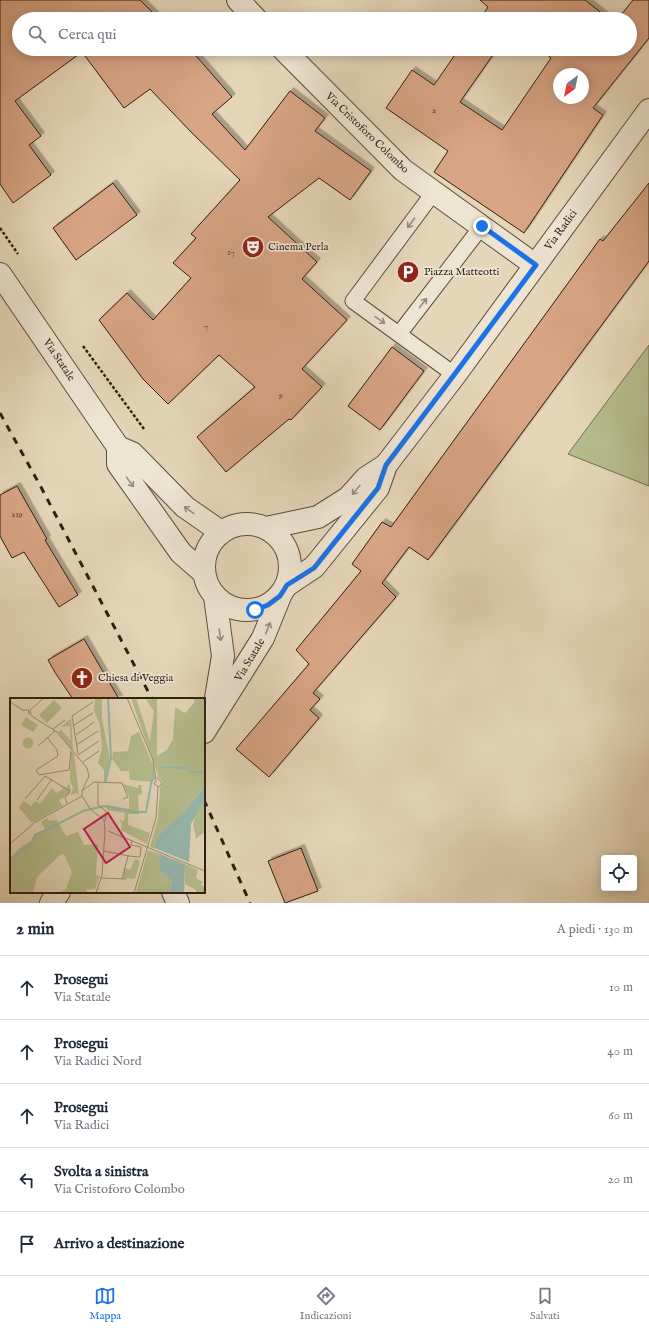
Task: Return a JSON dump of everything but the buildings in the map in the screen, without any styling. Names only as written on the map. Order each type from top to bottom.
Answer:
[{"type":"street","points":[[238,0],[249,12]]},
{"type":"street","name":"Via Cristoforo Colombo","points":[[290,56],[403,170],[536,265]]},
{"type":"street","name":"Via Radici","points":[[386,465],[536,265],[649,110]]},
{"type":"street","name":"Via Statale","points":[[0,274],[118,447],[132,453],[185,507],[221,532]]},
{"type":"street","name":"Via Statale","points":[[118,447],[118,464],[181,553],[204,573]]},
{"type":"street","points":[[266,528],[318,517],[348,498],[366,478],[386,465]]},
{"type":"street","points":[[214,596],[226,605],[240,610],[255,610],[268,605],[284,590],[314,568],[378,488],[386,465]]},
{"type":"street","name":"Via Statale","points":[[255,524],[266,528],[277,535],[285,546],[290,559],[291,572],[264,638],[208,727],[223,656],[214,596],[204,573],[204,562],[207,550],[213,540],[221,532],[231,526],[255,524]]},
{"type":"street","points":[[51,903],[58,893]]},
{"type":"street","points":[[173,893],[178,903]]},
{"type":"lane","points":[[434,192],[353,301],[454,375]]},
{"type":"lane","points":[[399,334],[472,241],[482,226]]},
{"type":"green space","points":[[649,345],[649,486],[568,454]]},
{"type":"railway","points":[[0,413],[42,489],[151,698]]},
{"type":"railway","points":[[205,802],[250,903]]},
{"type":"place","name":"Cinema Perla","points":[[253,247]]},
{"type":"place","name":"Piazza Matteotti","points":[[408,272]]},
{"type":"place","name":"Chiesa di Veggia","points":[[82,678]]},
{"type":"route","points":[[255,610],[268,605],[280,596],[287,585],[314,568],[378,488],[386,465],[536,265],[482,226]]}]
